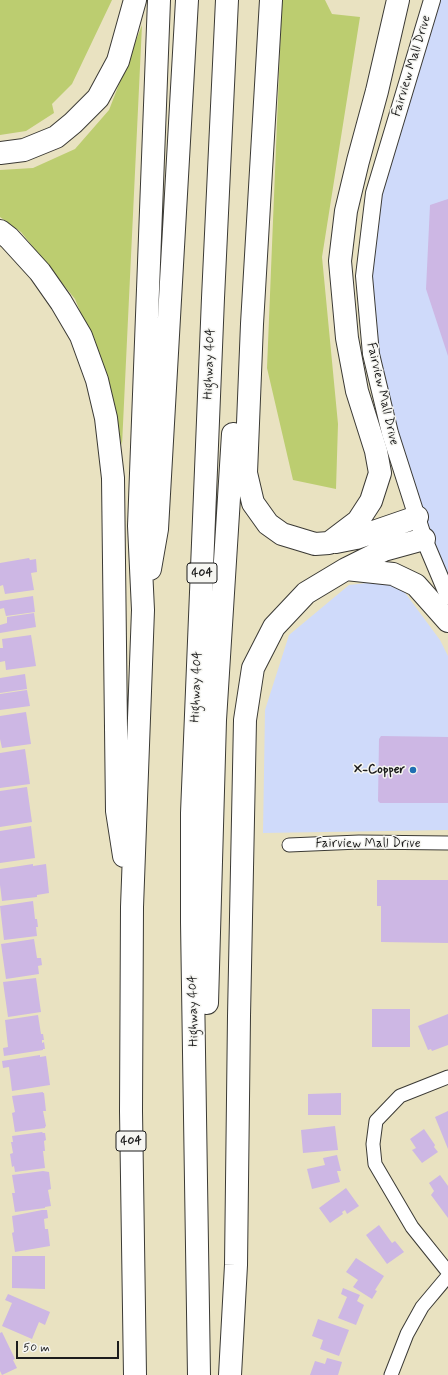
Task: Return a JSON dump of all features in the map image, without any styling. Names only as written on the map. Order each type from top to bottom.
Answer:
[{"type":"highway","points":[[0,153],[24,150],[56,137],[73,123],[98,98],[118,60],[134,0]]},
{"type":"highway","name":"404","points":[[135,1375],[131,1111],[132,907],[143,610],[139,526],[159,0]]},
{"type":"highway","name":"404","points":[[143,610],[157,529],[187,0]]},
{"type":"highway","name":"Highway 404","points":[[199,1375],[192,922],[192,814],[212,314],[227,0]]},
{"type":"highway","points":[[195,1107],[207,1054],[215,720],[261,0]]},
{"type":"highway","points":[[271,0],[252,324],[246,473],[253,503],[268,524],[282,534],[315,544],[356,538],[417,517]]},
{"type":"highway","points":[[329,543],[358,521],[371,501],[380,473],[376,451],[357,391],[347,338],[340,261],[346,211],[398,0]]},
{"type":"highway","points":[[0,231],[9,238],[40,272],[61,302],[81,336],[97,380],[106,418],[113,478],[117,811],[132,907]]},
{"type":"highway","points":[[230,1375],[236,1265],[245,720],[253,668],[274,627],[306,593],[346,569],[384,550],[424,539]]},
{"type":"highway","points":[[346,569],[393,574],[416,585],[448,622]]},
{"type":"street","name":"Fairview Mall Drive","points":[[432,0],[374,193],[364,276],[370,354],[390,433],[424,539],[448,596]]},
{"type":"street","name":"Fairview Mall Drive","points":[[289,844],[359,842],[448,843]]},
{"type":"street","points":[[448,1076],[400,1096],[376,1121],[373,1144],[376,1164],[379,1171],[412,1227],[448,1272]]},
{"type":"street","points":[[391,1375],[407,1334],[422,1307],[448,1276]]},
{"type":"shaded area","points":[[432,0],[448,0],[448,596],[390,433],[364,276],[400,107]]},
{"type":"shaded area","points":[[384,581],[403,590],[440,640],[448,656],[448,830],[263,833],[265,710],[289,635],[349,585]]},
{"type":"green space","points":[[0,0],[112,0],[72,84],[52,104],[54,113],[26,131],[0,135]]},
{"type":"green space","points":[[282,0],[325,0],[332,14],[360,17],[322,257],[338,424],[336,489],[293,480],[267,368]]},
{"type":"green space","points":[[142,25],[122,445],[100,360],[75,299],[21,232],[0,217],[0,170],[33,168],[75,149],[109,110]]},
{"type":"building","points":[[448,199],[448,356],[426,289],[430,205]]},
{"type":"building","points":[[29,558],[30,560],[36,559],[37,572],[31,573],[34,590],[5,594],[3,585],[0,586],[0,563]]},
{"type":"building","points":[[33,596],[35,612],[6,616],[4,608],[0,609],[0,601]]},
{"type":"building","points":[[34,613],[36,627],[0,633],[0,625],[7,623],[7,617]]},
{"type":"building","points":[[31,635],[36,666],[6,670],[5,661],[0,662],[0,648],[3,648],[2,639]]},
{"type":"building","points":[[25,674],[27,689],[0,693],[0,678]]},
{"type":"building","points":[[27,690],[30,706],[0,710],[0,694]]},
{"type":"building","points":[[26,712],[31,744],[2,748],[0,739],[0,716]]},
{"type":"building","name":"X-Copper","points":[[381,736],[448,737],[448,803],[380,803],[378,801],[379,739]]},
{"type":"building","points":[[25,749],[30,784],[0,788],[0,753]]},
{"type":"building","points":[[27,787],[32,822],[0,827],[0,791]]},
{"type":"building","points":[[31,826],[35,858],[0,863],[0,831]]},
{"type":"building","points":[[33,864],[33,866],[46,864],[49,893],[37,895],[37,897],[2,901],[0,869]]},
{"type":"building","points":[[377,880],[448,880],[448,943],[381,942],[381,906],[377,906]]},
{"type":"building","points":[[33,901],[35,919],[37,919],[38,927],[36,927],[37,936],[4,940],[0,906]]},
{"type":"building","points":[[34,939],[37,958],[41,958],[42,965],[38,966],[39,974],[6,979],[1,944]]},
{"type":"building","points":[[36,978],[41,1012],[8,1017],[3,982]]},
{"type":"building","points":[[372,1009],[410,1009],[410,1047],[372,1047]]},
{"type":"building","points":[[448,1014],[448,1045],[432,1051],[431,1049],[428,1050],[418,1026]]},
{"type":"building","points":[[38,1015],[41,1034],[43,1034],[44,1040],[42,1040],[42,1043],[44,1042],[45,1049],[4,1056],[3,1048],[8,1047],[5,1020]]},
{"type":"building","points":[[40,1055],[40,1057],[46,1056],[50,1085],[12,1091],[9,1067],[3,1068],[2,1061]]},
{"type":"building","points":[[43,1092],[46,1111],[43,1111],[46,1126],[45,1128],[15,1132],[12,1113],[15,1112],[12,1096]]},
{"type":"building","points":[[341,1093],[341,1115],[308,1115],[308,1094]]},
{"type":"building","points":[[448,1111],[448,1149],[435,1117]]},
{"type":"building","points":[[335,1126],[338,1150],[303,1153],[301,1130]]},
{"type":"building","points":[[424,1129],[438,1152],[422,1163],[412,1150],[416,1148],[410,1139]]},
{"type":"building","points":[[42,1132],[45,1133],[46,1140],[44,1141],[45,1151],[43,1151],[45,1168],[15,1172],[14,1166],[12,1167],[10,1154],[13,1153],[11,1142],[13,1142],[12,1136]]},
{"type":"building","points":[[337,1155],[341,1171],[337,1171],[340,1182],[312,1189],[307,1169],[325,1165],[323,1158]]},
{"type":"building","points":[[43,1171],[49,1172],[51,1189],[48,1190],[51,1206],[15,1212],[12,1193],[15,1193],[12,1175]]},
{"type":"building","points":[[440,1175],[448,1186],[448,1218],[431,1195],[434,1191],[429,1183]]},
{"type":"building","points":[[346,1188],[359,1206],[347,1214],[345,1210],[342,1212],[343,1214],[330,1223],[319,1208]]},
{"type":"building","points":[[47,1210],[48,1218],[44,1219],[45,1229],[48,1229],[50,1246],[15,1252],[12,1233],[14,1232],[12,1216]]},
{"type":"building","points":[[379,1225],[392,1243],[395,1241],[404,1252],[387,1264],[366,1235]]},
{"type":"building","points":[[12,1256],[45,1256],[45,1289],[12,1288]]},
{"type":"building","points":[[356,1258],[384,1276],[375,1290],[377,1291],[372,1299],[353,1287],[358,1280],[346,1272]]},
{"type":"building","points":[[343,1288],[360,1295],[357,1301],[364,1305],[356,1325],[338,1318],[347,1297],[341,1294]]},
{"type":"building","points":[[8,1294],[50,1312],[45,1325],[39,1322],[32,1339],[2,1326],[12,1303],[5,1300]]},
{"type":"building","points":[[318,1319],[349,1330],[339,1356],[320,1349],[323,1340],[312,1336]]},
{"type":"building","points":[[2,1332],[15,1359],[13,1360],[17,1368],[2,1375],[0,1371],[0,1333]]},
{"type":"building","points":[[327,1358],[342,1362],[338,1375],[310,1375],[315,1361],[325,1364]]},
{"type":"place","name":"X-Copper","points":[[413,770]]}]
